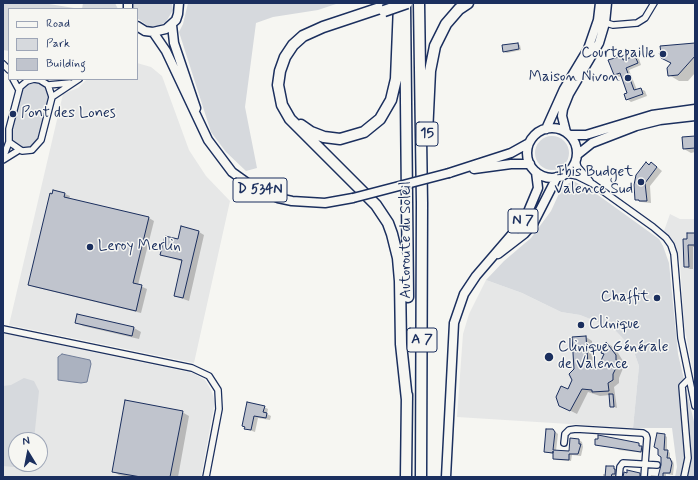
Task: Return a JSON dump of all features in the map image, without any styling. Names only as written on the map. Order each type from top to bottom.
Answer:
[{"type":"highway","points":[[398,3],[396,80],[391,100],[380,119],[364,132],[346,138],[324,137],[307,129],[292,114],[283,93],[283,76],[291,55],[302,42],[320,33],[398,3]]},
{"type":"highway","points":[[406,3],[323,27],[304,36],[292,45],[285,57],[280,71],[278,85],[282,104],[293,123],[376,205],[388,223],[398,258],[402,344],[407,400]]},
{"type":"highway","name":"Autoroute du Soleil","points":[[406,3],[406,477]]},
{"type":"highway","name":"Autoroute du Soleil","points":[[418,3],[422,197],[421,477]]},
{"type":"highway","name":"15","points":[[422,197],[432,56],[442,30],[451,18],[468,3]]},
{"type":"main road","points":[[138,28],[153,32],[166,29],[172,25],[178,14],[179,3]]},
{"type":"main road","points":[[546,129],[564,89],[602,22],[600,3]]},
{"type":"main road","points":[[576,158],[576,145],[568,134],[562,116],[563,109],[569,94],[595,52],[607,3]]},
{"type":"main road","name":"D 534N","points":[[172,25],[174,43],[192,93],[199,121]]},
{"type":"main road","name":"D 534N","points":[[153,32],[166,51],[208,140],[223,162],[232,172],[253,187],[278,198],[308,203],[325,203],[353,198],[449,173],[511,153],[529,143]]},
{"type":"main road","points":[[695,109],[652,115],[586,135],[568,134],[553,128],[546,129],[539,132],[529,143],[527,157],[536,172],[542,176],[558,177],[566,174],[576,158],[592,143],[621,131],[660,120],[695,116]]},
{"type":"main road","name":"D 534N","points":[[449,173],[511,164],[530,164]]},
{"type":"main road","name":"N 7","points":[[446,477],[454,323],[464,294],[488,260],[525,219],[538,188],[536,172]]},
{"type":"main road","name":"N 7","points":[[488,260],[507,248],[524,234],[546,202],[558,177]]},
{"type":"street","points":[[602,22],[613,25],[632,24],[641,21],[645,18],[654,3]]},
{"type":"street","points":[[13,80],[18,90]]},
{"type":"street","points":[[3,159],[9,142],[9,129],[18,90],[25,80],[40,80],[48,85],[72,83]]},
{"type":"street","points":[[52,97],[77,80]]},
{"type":"street","points":[[3,159],[19,150],[32,150],[39,144],[52,97],[48,85]]},
{"type":"street","points":[[9,142],[19,150]]},
{"type":"street","points":[[576,158],[578,167],[593,184]]},
{"type":"street","points":[[566,174],[577,176],[593,184],[653,227],[666,238],[671,246],[674,254],[680,331],[688,380],[695,406]]},
{"type":"street","points":[[3,329],[192,368],[209,376],[218,390],[219,404],[206,477]]},
{"type":"street","points":[[684,477],[688,458],[682,386],[688,380]]},
{"type":"street","points":[[564,443],[566,434],[569,430],[576,429],[643,433],[647,438],[644,477]]},
{"type":"street","points":[[619,477],[620,467],[623,463],[657,465]]},
{"type":"shaded area","points":[[138,63],[151,67],[162,76],[189,150],[206,176],[230,201],[194,363],[9,325],[63,94],[78,88],[86,80],[138,80]]},
{"type":"shaded area","points":[[670,214],[680,219],[695,219],[695,383],[684,324],[680,262],[671,239],[664,231]]},
{"type":"shaded area","name":"Clinique Générale de Valence","points":[[486,280],[522,293],[561,312],[580,315],[613,328],[633,349],[639,366],[633,428],[457,417],[463,334],[469,314]]},
{"type":"shaded area","points":[[3,333],[193,373],[205,380],[215,401],[201,477],[3,477]]},
{"type":"shaded area","points":[[62,354],[90,360],[91,364],[87,382],[81,383],[58,380],[58,357]]},
{"type":"green space","points":[[3,3],[43,3],[74,8],[8,8],[8,51],[3,50]]},
{"type":"green space","points":[[83,3],[115,3],[118,8],[82,8]]},
{"type":"green space","points":[[134,3],[172,3],[173,10],[166,22],[158,26],[148,26],[138,19],[138,8],[134,8]]},
{"type":"green space","points":[[188,3],[339,3],[318,10],[273,17],[256,23],[245,107],[257,168],[246,171],[226,152],[211,132],[179,32],[183,24]]},
{"type":"green space","points":[[30,83],[39,83],[44,86],[49,96],[38,141],[32,147],[25,148],[14,144],[11,131],[22,91]]},
{"type":"green space","points":[[549,136],[555,136],[564,141],[568,147],[568,159],[564,165],[555,170],[549,170],[540,165],[535,156],[535,150],[540,141]]},
{"type":"green space","points":[[573,181],[591,190],[659,239],[663,246],[669,263],[678,354],[695,426],[695,477],[675,477],[677,467],[672,428],[633,428],[639,366],[633,349],[613,328],[580,315],[561,312],[522,293],[486,280],[504,261],[531,238],[551,211],[562,187]]},
{"type":"green space","points":[[24,378],[34,381],[39,391],[35,432],[8,432],[8,466],[3,466],[3,386],[11,385]]},
{"type":"building","points":[[518,43],[519,49],[503,52],[502,45]]},
{"type":"building","points":[[695,43],[695,56],[678,75],[668,76],[667,68],[671,63],[661,58],[659,53],[661,53],[660,46]]},
{"type":"building","points":[[622,56],[623,60],[635,56],[638,63],[626,68],[634,90],[641,88],[643,94],[626,100],[624,94],[627,93],[620,73],[614,75],[608,60]]},
{"type":"building","points":[[695,136],[695,148],[683,149],[682,137]]},
{"type":"building","name":"Ibis Budget Valence Sud","points":[[646,162],[649,165],[651,162],[657,167],[645,183],[647,201],[639,201],[635,200],[634,185],[636,175]]},
{"type":"building","name":"Leroy Merlin","points":[[53,190],[65,193],[64,197],[149,217],[133,283],[142,285],[136,311],[28,285],[50,193],[52,194]]},
{"type":"building","points":[[181,226],[199,231],[183,298],[174,296],[182,260],[160,255],[165,236],[178,239]]},
{"type":"building","points":[[687,233],[695,233],[695,245],[688,245],[689,267],[684,267],[683,239],[687,239]]},
{"type":"building","points":[[77,314],[134,327],[132,336],[75,323]]},
{"type":"building","points":[[586,336],[588,365],[598,367],[604,354],[601,353],[606,342],[616,355],[616,360],[619,362],[613,374],[613,380],[608,383],[609,391],[592,392],[592,390],[582,389],[570,411],[559,406],[556,397],[561,386],[568,389],[572,380],[569,374],[574,369],[572,337]]},
{"type":"building","points":[[609,394],[613,394],[614,407],[610,407]]},
{"type":"building","points":[[125,400],[183,411],[170,477],[141,477],[112,472]]},
{"type":"building","points":[[247,402],[265,406],[263,412],[267,413],[266,418],[254,416],[251,430],[244,429],[245,427],[242,426]]},
{"type":"building","points":[[546,429],[553,429],[555,432],[553,450],[569,451],[570,438],[579,439],[579,444],[581,444],[578,454],[569,454],[569,460],[553,459],[553,453],[544,452]]},
{"type":"building","points":[[657,433],[665,434],[664,450],[668,450],[667,458],[670,458],[672,463],[670,473],[663,473],[663,477],[658,477],[661,457],[658,455],[658,449],[654,447]]},
{"type":"building","points":[[598,435],[639,443],[639,446],[642,446],[641,452],[595,445],[595,439],[598,439]]},
{"type":"building","points":[[606,466],[614,466],[615,474],[612,474],[611,477],[605,477]]},
{"type":"building","points":[[627,470],[640,473],[640,477],[623,477],[624,472],[627,473]]},
{"type":"place","name":"Courtepaille","points":[[663,54]]},
{"type":"place","name":"Maison Nivon","points":[[628,78]]},
{"type":"place","name":"Pont des Lones","points":[[13,114]]},
{"type":"place","name":"Ibis Budget Valence Sud","points":[[641,182]]},
{"type":"place","name":"Leroy Merlin","points":[[90,247]]},
{"type":"place","name":"Chaffit","points":[[657,298]]},
{"type":"place","name":"Clinique","points":[[581,325]]},
{"type":"place","name":"Clinique Générale de Valence","points":[[549,357]]}]
